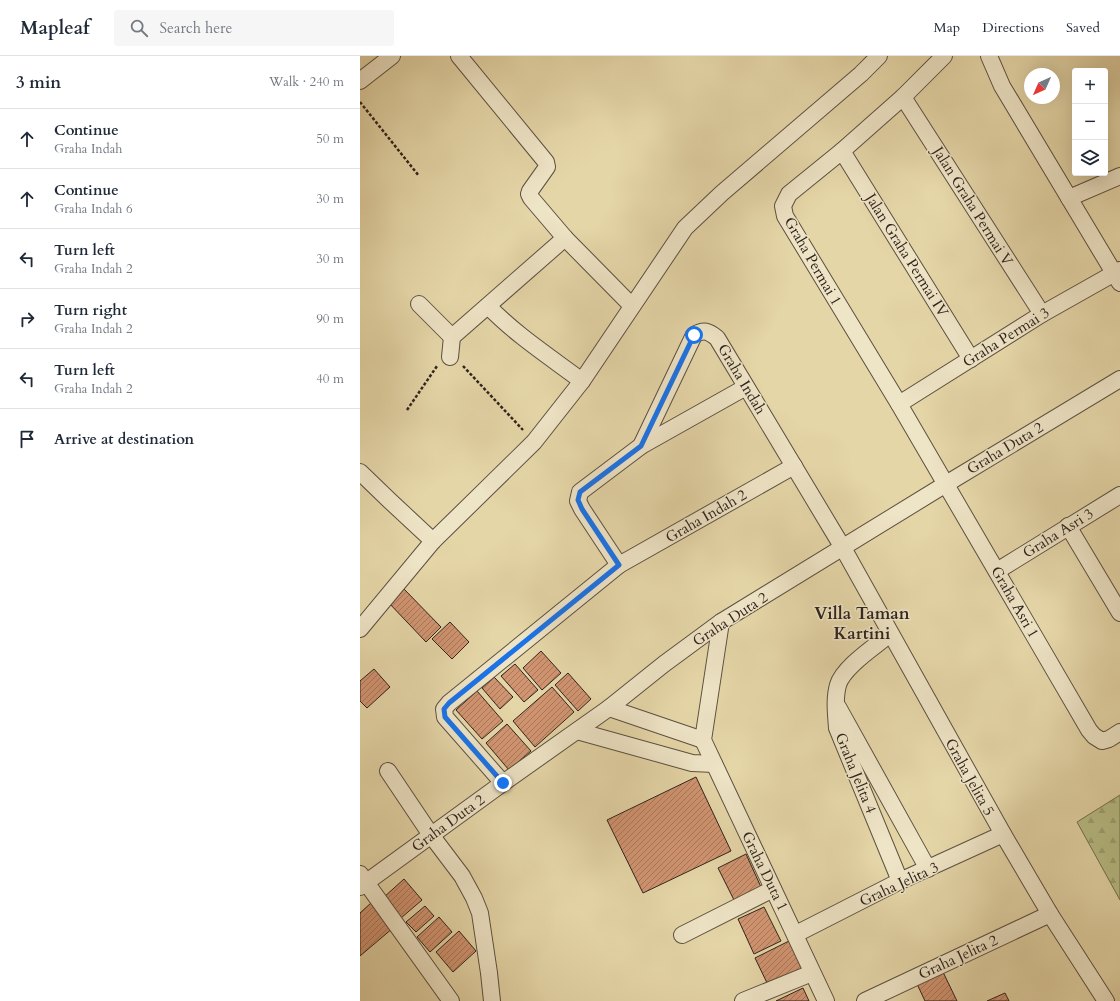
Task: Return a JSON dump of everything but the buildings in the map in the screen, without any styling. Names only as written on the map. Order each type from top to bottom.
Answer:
[{"type":"street","points":[[360,81],[392,56]]},
{"type":"street","points":[[458,56],[546,162],[547,167],[530,191],[529,194],[531,198],[565,238],[632,306]]},
{"type":"street","points":[[360,629],[433,541],[534,442],[582,381],[684,228],[722,193],[861,74],[879,56]]},
{"type":"street","name":"Graha Permai 1","points":[[944,56],[904,97],[842,151],[788,194],[783,206],[785,216],[946,484]]},
{"type":"street","points":[[989,56],[1002,86],[1069,198],[1118,275]]},
{"type":"street","name":"Jalan Graha Permai V","points":[[904,97],[1042,314]]},
{"type":"street","name":"Jalan Graha Permai IV","points":[[842,151],[971,359]]},
{"type":"street","points":[[1069,198],[1120,176]]},
{"type":"street","points":[[450,358],[452,337],[565,238]]},
{"type":"street","name":"Graha Permai 3","points":[[899,404],[1042,314],[1118,275]]},
{"type":"street","points":[[419,304],[452,337]]},
{"type":"street","points":[[488,306],[532,344],[582,381]]},
{"type":"street","name":"Graha Indah","points":[[641,446],[694,335],[701,331],[709,332],[717,338],[843,548]]},
{"type":"street","name":"Graha Duta 2","points":[[362,881],[431,835],[609,708],[664,664],[721,622],[1120,379]]},
{"type":"street","points":[[619,565],[582,509],[578,500],[580,492],[641,446],[746,387]]},
{"type":"street","name":"Graha Indah 2","points":[[503,783],[445,717],[444,709],[449,703],[619,565],[794,466]]},
{"type":"street","points":[[360,472],[433,541]]},
{"type":"street","name":"Graha Asri 1","points":[[946,484],[1094,736],[1102,741],[1109,739],[1120,732]]},
{"type":"street","name":"Graha Asri 3","points":[[997,571],[1120,495]]},
{"type":"street","points":[[1068,526],[1120,613]]},
{"type":"street","name":"Graha Jelita 5","points":[[843,548],[1003,834],[1050,914],[1105,1001]]},
{"type":"street","points":[[609,708],[703,740],[721,622]]},
{"type":"street","name":"Graha Jelita 4","points":[[890,634],[848,668],[838,684],[835,702],[837,728],[900,881]]},
{"type":"street","points":[[835,702],[928,870]]},
{"type":"street","points":[[577,731],[692,763],[714,764]]},
{"type":"street","name":"Graha Duta 1","points":[[703,740],[773,889],[796,934],[812,973],[826,1001]]},
{"type":"street","points":[[388,771],[431,835],[462,876],[474,898],[480,914],[492,1001]]},
{"type":"street","name":"Graha Jelita 3","points":[[796,934],[900,881],[928,870],[1003,834]]},
{"type":"street","points":[[362,881],[450,1001]]},
{"type":"street","points":[[682,935],[773,889]]},
{"type":"street","name":"Graha Jelita 2","points":[[865,1001],[1050,914]]},
{"type":"street","points":[[742,1001],[812,973]]},
{"type":"path","points":[[360,102],[419,176]]},
{"type":"path","points":[[407,410],[442,358],[450,358],[459,362],[534,442]]},
{"type":"green space","points":[[1120,795],[1120,900],[1077,822]]},
{"type":"district","name":"Villa Taman Kartini","points":[[862,623]]},
{"type":"route","points":[[503,783],[445,717],[444,709],[449,703],[619,565],[582,509],[578,500],[580,492],[641,446],[694,335]]}]
